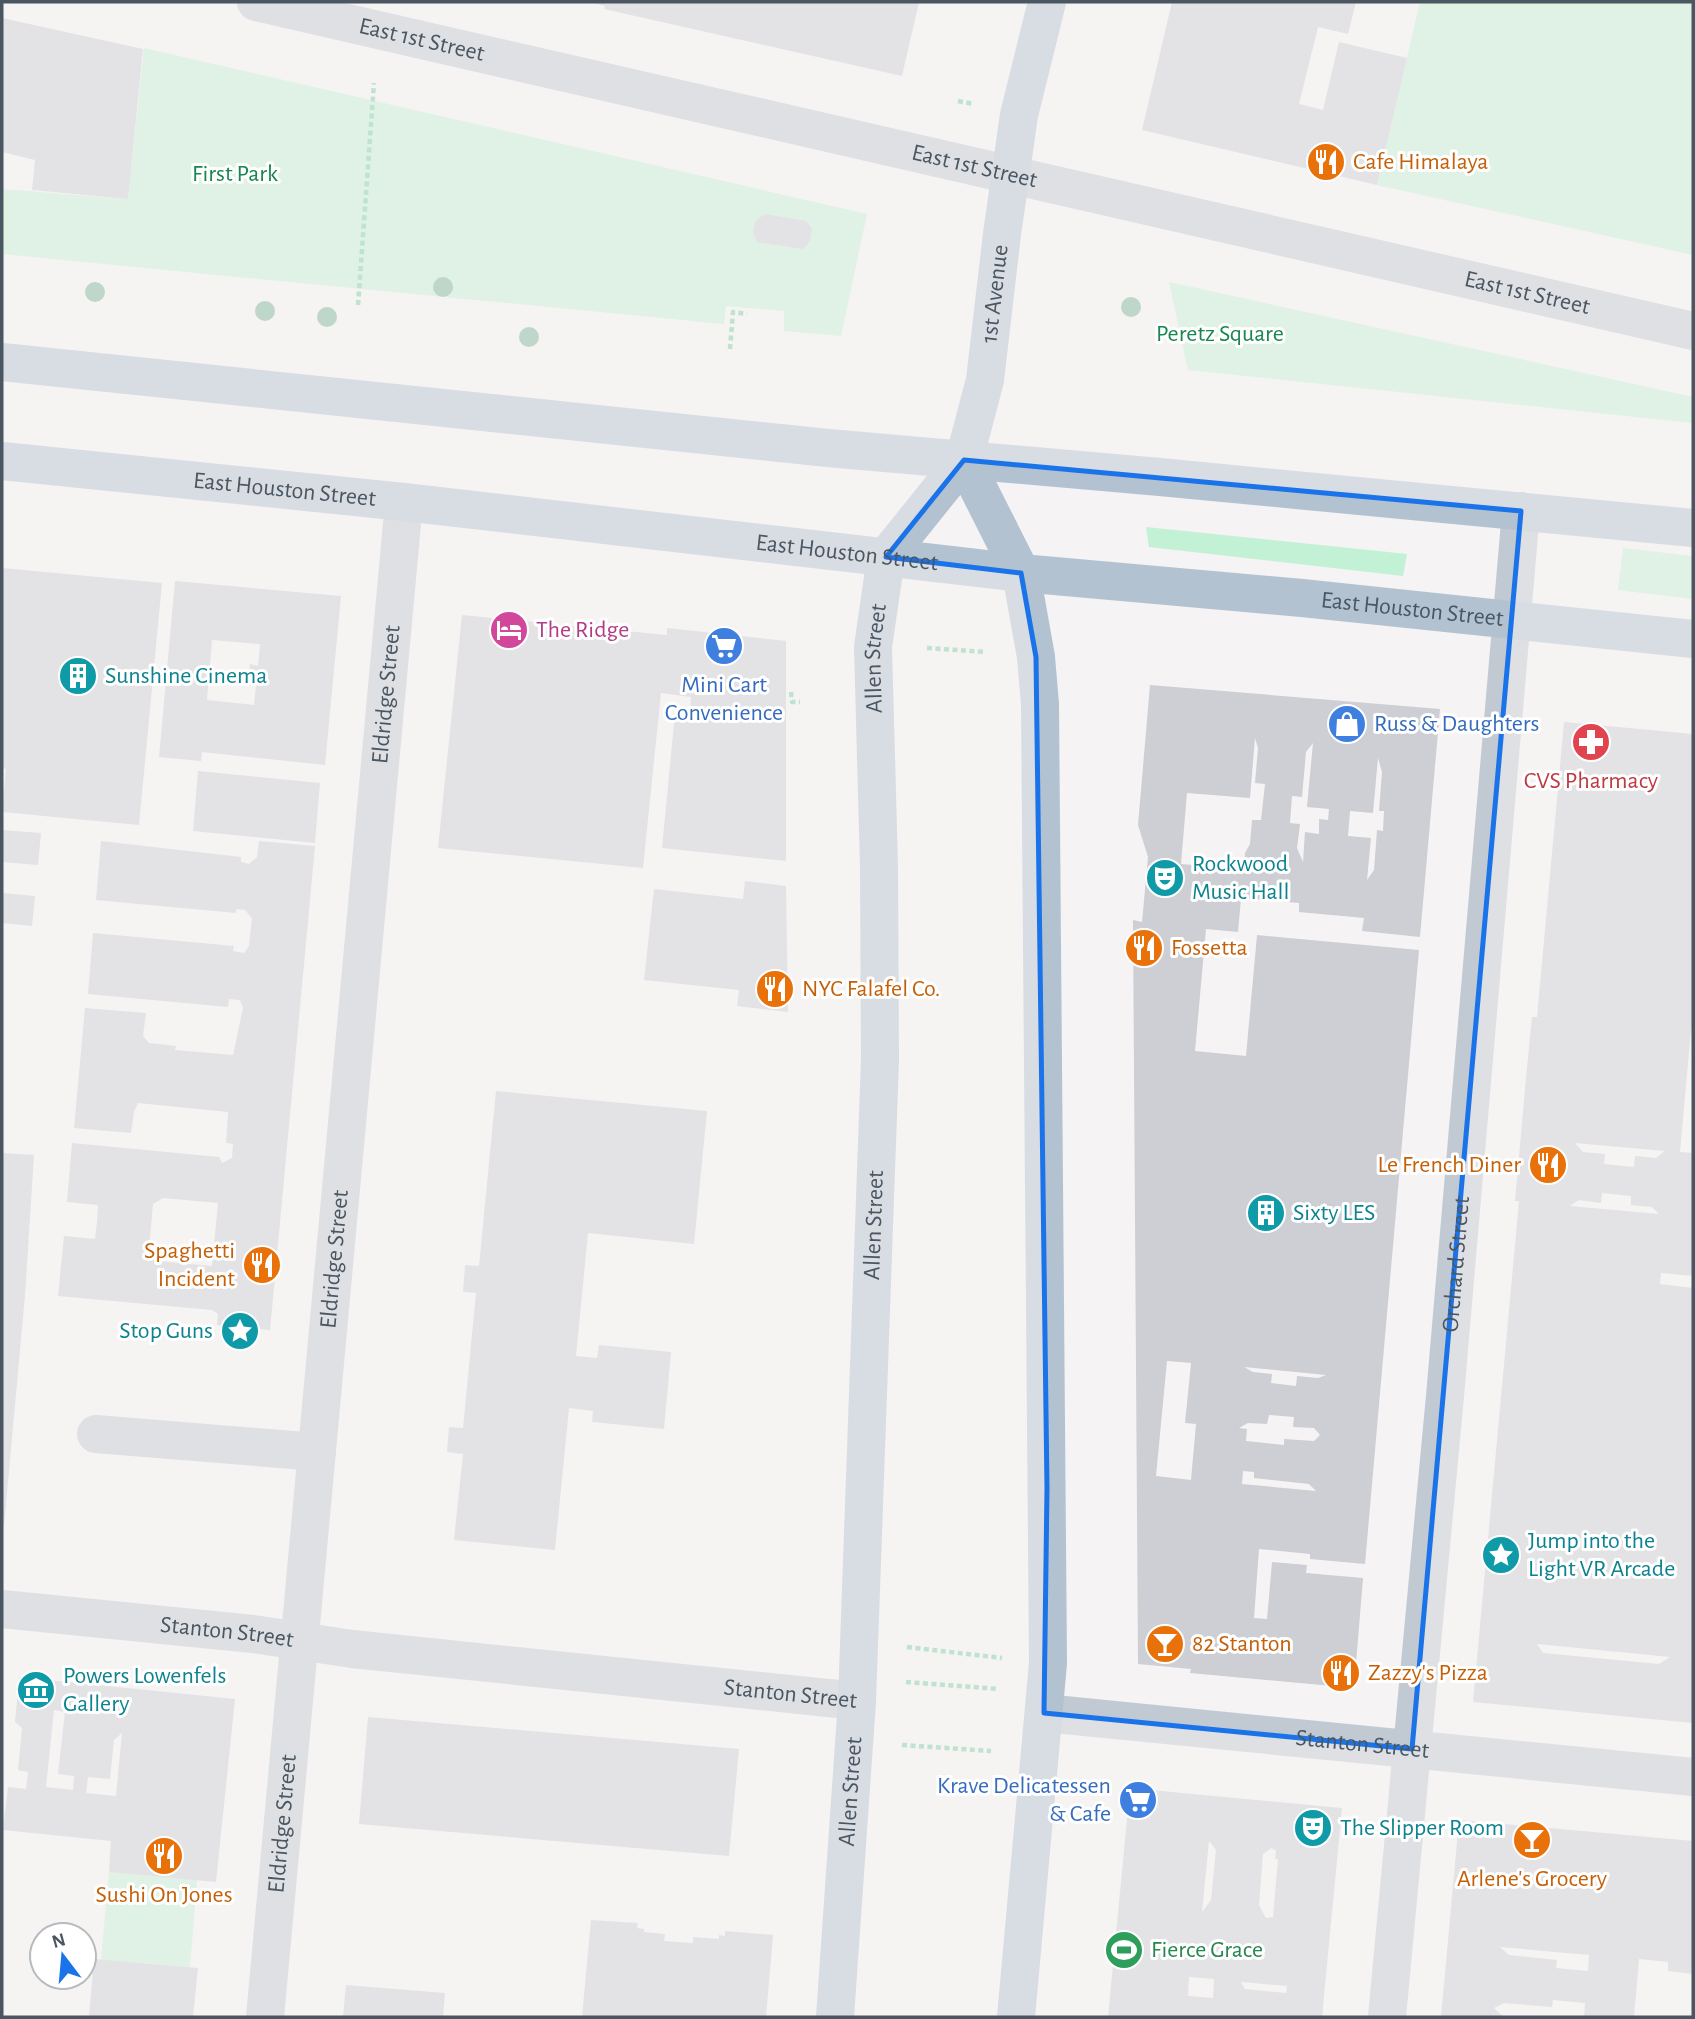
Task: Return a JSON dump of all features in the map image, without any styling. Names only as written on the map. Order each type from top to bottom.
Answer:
[{"type":"main road","name":"1st Avenue","points":[[964,460],[985,380],[1019,115],[1046,2]]},
{"type":"main road","points":[[2,362],[964,460],[1693,528]]},
{"type":"main road","points":[[886,557],[964,460]]},
{"type":"main road","points":[[964,460],[1021,573],[1036,657],[1040,704],[1048,1663],[1016,2017]]},
{"type":"main road","name":"East Houston Street","points":[[2,461],[404,502],[1021,573],[1693,639]]},
{"type":"main road","name":"Allen Street","points":[[835,2017],[857,1701],[880,1059],[879,867],[873,647],[886,557]]},
{"type":"street","name":"East 1st Street","points":[[256,2],[1693,331]]},
{"type":"street","name":"Eldridge Street","points":[[265,2017],[404,502]]},
{"type":"street","name":"Orchard Street","points":[[1387,2017],[1445,1396],[1521,511]]},
{"type":"street","points":[[96,1434],[317,1452]]},
{"type":"street","name":"Stanton Street","points":[[2,1609],[299,1640],[366,1651],[857,1701]]},
{"type":"street","name":"Stanton Street","points":[[1044,1713],[1693,1777]]},
{"type":"path","points":[[358,304],[374,83]]},
{"type":"path","points":[[958,101],[978,105]]},
{"type":"path","points":[[730,349],[733,312],[747,314]]},
{"type":"path","points":[[927,648],[987,652]]},
{"type":"path","points":[[791,692],[792,702],[800,702]]},
{"type":"path","points":[[895,1645],[1011,1659]]},
{"type":"path","name":"Stanton Street","points":[[857,1701],[898,1682],[1018,1691],[1044,1713]]},
{"type":"path","points":[[901,1745],[992,1752]]},
{"type":"highlighted area","points":[[964,460],[1521,511],[1412,1749],[1044,1713],[1047,1488],[1036,657],[1021,573],[886,557]]},
{"type":"green space","points":[[1420,2],[1693,2],[1693,255],[1377,185]]},
{"type":"green space","name":"First Park","points":[[144,48],[867,214],[841,336],[784,331],[784,311],[726,306],[724,324],[2,254],[2,189],[128,199]]},
{"type":"green space","name":"Peretz Square","points":[[1169,282],[1693,397],[1693,423],[1188,370]]},
{"type":"green space","points":[[1146,527],[1407,554],[1403,576],[1149,547]]},
{"type":"green space","points":[[1623,548],[1693,556],[1693,599],[1618,590]]},
{"type":"green space","points":[[109,1872],[197,1880],[190,1967],[101,1960]]},
{"type":"building","points":[[589,2],[919,2],[902,76],[604,9],[605,6]]},
{"type":"building","points":[[1172,2],[1356,2],[1348,34],[1318,27],[1299,104],[1323,110],[1339,42],[1407,58],[1377,185],[1142,130]]},
{"type":"building","points":[[2,18],[143,49],[128,199],[32,190],[35,160],[2,152]]},
{"type":"building","points":[[765,214],[806,221],[812,229],[810,241],[803,249],[757,242],[753,232],[755,221]]},
{"type":"building","name":"Sunshine Cinema","points":[[2,568],[162,583],[139,825],[2,812],[6,769],[2,768]]},
{"type":"building","points":[[175,581],[341,596],[325,765],[202,752],[201,761],[159,757]],"holes":[[[212,640],[260,644],[258,666],[250,664],[248,685],[256,686],[254,705],[207,700]]]},
{"type":"building","points":[[462,615],[667,635],[667,628],[786,641],[786,861],[662,848],[675,713],[690,714],[691,697],[661,693],[643,868],[438,848]]},
{"type":"building","points":[[1150,685],[1440,709],[1420,937],[1362,931],[1364,918],[1299,912],[1299,903],[1241,898],[1238,932],[1206,929],[1195,1051],[1246,1056],[1257,935],[1419,950],[1365,1564],[1310,1559],[1310,1554],[1259,1549],[1254,1618],[1267,1619],[1272,1562],[1307,1565],[1306,1573],[1363,1578],[1354,1688],[1190,1673],[1191,1669],[1138,1664],[1133,920],[1142,922],[1148,857],[1138,825]],"holes":[[[1255,738],[1258,748],[1255,783],[1265,784],[1261,820],[1252,820],[1244,869],[1181,864],[1187,793],[1250,798]],[[1313,743],[1307,807],[1329,809],[1328,820],[1319,819],[1319,834],[1305,832],[1303,862],[1297,848],[1300,824],[1290,823],[1292,796],[1302,797],[1306,752]],[[1378,758],[1382,772],[1379,811],[1384,811],[1383,831],[1377,830],[1374,870],[1367,880],[1371,838],[1348,836],[1350,811],[1373,813]],[[1167,1361],[1191,1363],[1185,1423],[1196,1424],[1191,1480],[1156,1476]],[[1244,1367],[1326,1375],[1318,1378],[1297,1376],[1296,1386],[1271,1383],[1272,1374],[1253,1372]],[[1269,1415],[1294,1417],[1293,1427],[1314,1428],[1320,1435],[1314,1441],[1284,1439],[1284,1445],[1246,1441],[1247,1429],[1239,1428],[1248,1423],[1267,1424]],[[1243,1471],[1254,1472],[1254,1478],[1309,1484],[1316,1491],[1242,1484]]]},
{"type":"building","points":[[1564,722],[1693,734],[1693,1031],[1691,1030],[1680,1152],[1693,1153],[1693,1276],[1661,1273],[1660,1284],[1693,1288],[1693,1723],[1473,1702],[1519,1201],[1515,1201],[1526,1078],[1532,1017],[1537,1017]],"holes":[[[1575,1143],[1665,1151],[1656,1158],[1635,1156],[1634,1167],[1604,1164],[1605,1154],[1583,1152]],[[1602,1193],[1631,1196],[1631,1205],[1652,1207],[1659,1214],[1570,1206],[1579,1200],[1601,1203]],[[1537,1644],[1670,1657],[1659,1664],[1543,1653]]]},
{"type":"building","points":[[198,771],[320,783],[315,843],[193,831]]},
{"type":"building","points":[[2,830],[41,833],[38,865],[2,862]]},
{"type":"building","points":[[101,841],[241,857],[241,862],[249,864],[257,857],[259,841],[315,846],[270,1330],[217,1325],[218,1314],[212,1310],[58,1296],[64,1236],[95,1239],[97,1222],[98,1205],[67,1202],[72,1143],[219,1157],[222,1163],[232,1158],[233,1144],[226,1143],[228,1112],[138,1103],[131,1133],[74,1128],[85,1008],[146,1013],[143,1036],[149,1043],[176,1046],[175,1050],[233,1055],[243,1008],[240,1000],[229,999],[228,1007],[88,994],[93,933],[234,946],[233,951],[244,953],[249,946],[252,918],[245,910],[236,909],[236,913],[96,900]],"holes":[[[163,1198],[218,1203],[212,1266],[157,1261],[149,1249],[153,1204]]]},
{"type":"building","points":[[745,881],[786,886],[788,1012],[737,1006],[739,990],[644,980],[654,889],[743,899]]},
{"type":"building","points":[[2,893],[35,896],[32,926],[2,923]]},
{"type":"building","points":[[496,1091],[707,1111],[694,1244],[588,1233],[576,1356],[597,1358],[599,1345],[671,1352],[664,1429],[592,1422],[593,1411],[569,1408],[555,1550],[454,1540],[463,1454],[447,1452],[449,1427],[463,1428],[476,1293],[463,1292],[465,1265],[479,1266]]},
{"type":"building","points":[[2,1153],[34,1155],[25,1295],[4,1526],[2,1525]]},
{"type":"building","points":[[19,1677],[235,1699],[216,1882],[109,1872],[111,1841],[3,1830],[8,1787],[26,1789],[28,1772],[18,1770],[22,1728],[15,1722]],"holes":[[[54,1710],[65,1712],[58,1774],[74,1776],[73,1790],[46,1787]],[[122,1733],[116,1796],[86,1793],[88,1777],[110,1779],[114,1740]]]},
{"type":"building","points":[[368,1717],[739,1749],[729,1856],[359,1824]]},
{"type":"building","points":[[1130,1788],[1342,1808],[1322,2017],[1108,2017]],"holes":[[[1209,1841],[1216,1850],[1211,1900],[1202,1912]],[[1273,1847],[1272,1849],[1276,1850],[1275,1859],[1278,1859],[1273,1917],[1266,1918],[1259,1905],[1263,1854]],[[1189,1977],[1214,1979],[1213,1998],[1188,1996]],[[1241,1982],[1287,1986],[1286,1993],[1245,1989]]]},
{"type":"building","points":[[1459,1820],[1693,1841],[1693,1974],[1668,1971],[1668,1962],[1639,1959],[1634,2017],[1584,2017],[1585,2003],[1553,2000],[1552,2007],[1504,2003],[1494,2008],[1504,2017],[1441,2017]],"holes":[[[1500,1947],[1589,1955],[1588,1971],[1556,1968],[1557,1960],[1509,1955]]]},
{"type":"building","points":[[591,1920],[638,1923],[637,1928],[644,1929],[644,1932],[665,1934],[664,1941],[693,1943],[693,1937],[719,1939],[719,1935],[725,1936],[725,1931],[773,1935],[766,2017],[582,2017]]},
{"type":"building","points":[[98,1959],[198,1968],[193,2017],[89,2017],[91,1991],[98,1991]]},
{"type":"building","points":[[346,1985],[445,1993],[443,2017],[343,2017]]},
{"type":"place","name":"Cafe Himalaya","points":[[1326,162]]},
{"type":"place","name":"The Ridge","points":[[509,630]]},
{"type":"place","name":"Mini Cart Convenience","points":[[724,646]]},
{"type":"place","name":"Sunshine Cinema","points":[[78,676]]},
{"type":"place","name":"Russ & Daughters","points":[[1347,724]]},
{"type":"place","name":"CVS Pharmacy","points":[[1591,742]]},
{"type":"place","name":"Rockwood Music Hall","points":[[1165,878]]},
{"type":"place","name":"Fossetta","points":[[1144,948]]},
{"type":"place","name":"NYC Falafel Co.","points":[[775,989]]},
{"type":"place","name":"Le French Diner","points":[[1548,1165]]},
{"type":"place","name":"Sixty LES","points":[[1266,1213]]},
{"type":"place","name":"Spaghetti Incident","points":[[262,1265]]},
{"type":"place","name":"Stop Guns","points":[[240,1331]]},
{"type":"place","name":"Jump into the Light VR Arcade","points":[[1501,1555]]},
{"type":"place","name":"82 Stanton","points":[[1165,1644]]},
{"type":"place","name":"Zazzy's Pizza","points":[[1341,1673]]},
{"type":"place","name":"Powers Lowenfels Gallery","points":[[36,1690]]},
{"type":"place","name":"Krave Delicatessen & Cafe","points":[[1138,1800]]},
{"type":"place","name":"The Slipper Room","points":[[1313,1828]]},
{"type":"place","name":"Arlene's Grocery","points":[[1532,1840]]},
{"type":"place","name":"Sushi On Jones","points":[[164,1856]]},
{"type":"place","name":"Fierce Grace","points":[[1124,1950]]}]
